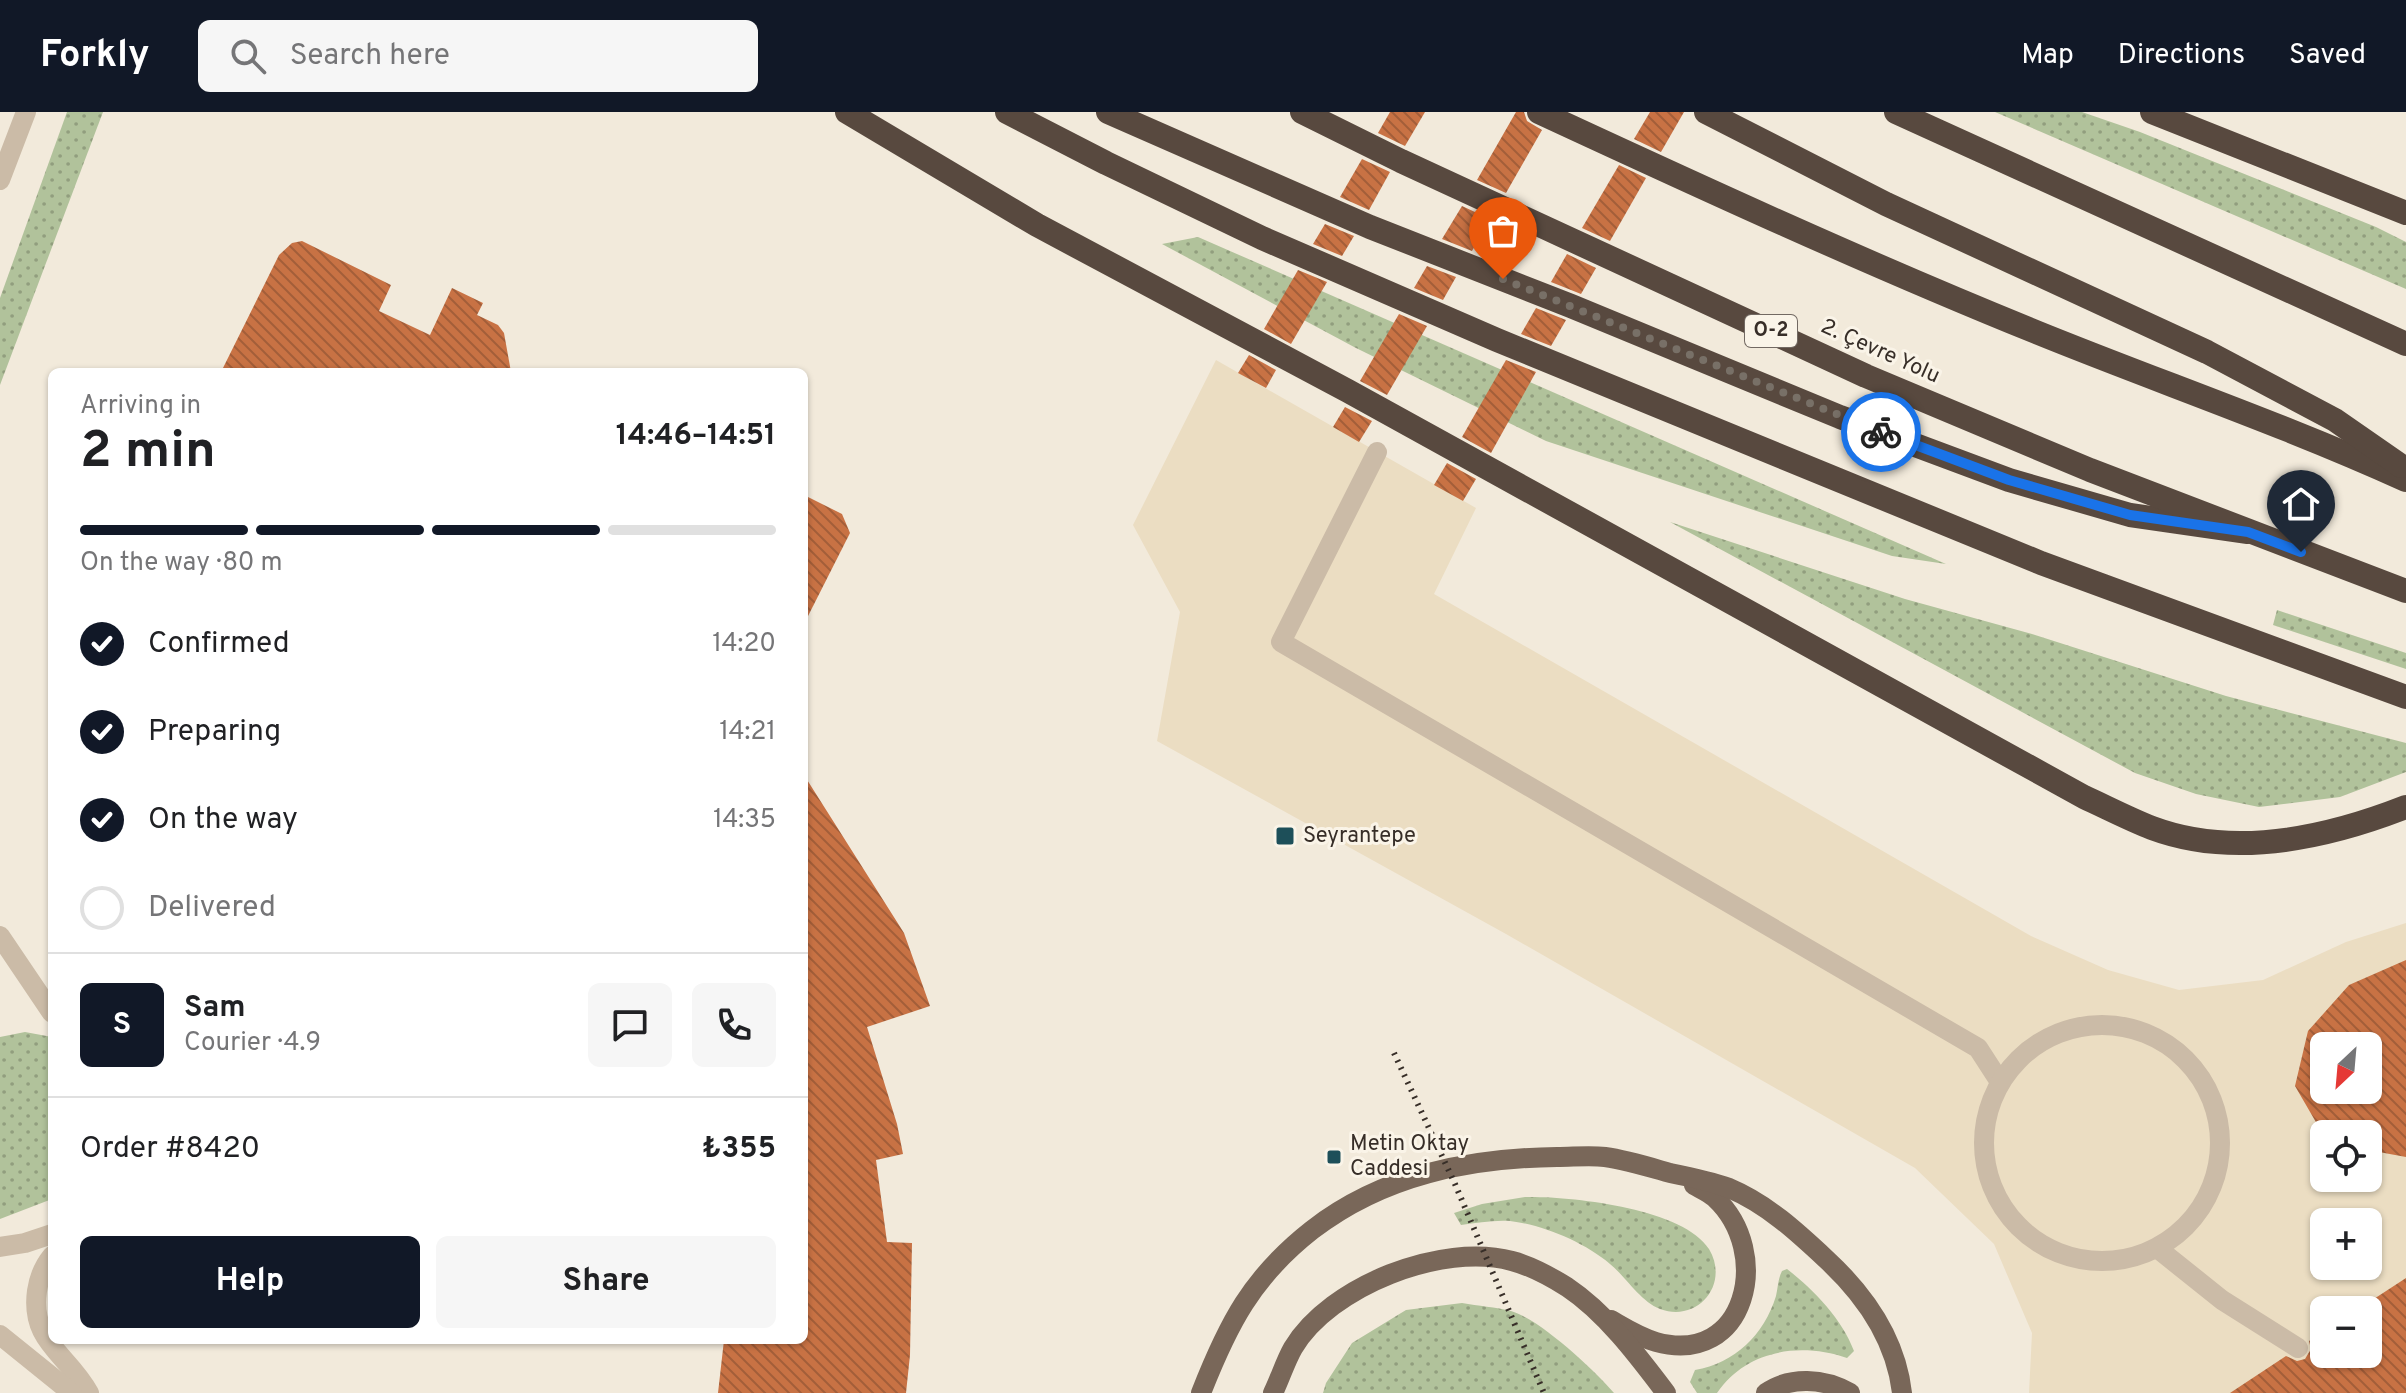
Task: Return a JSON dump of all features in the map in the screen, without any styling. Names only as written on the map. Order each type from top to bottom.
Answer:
[{"type":"highway","points":[[847,112],[1050,232],[1348,391],[2084,797],[2153,828],[2200,841],[2246,843],[2306,838],[2365,823],[2406,807]]},
{"type":"highway","points":[[1007,112],[1262,238],[1497,340],[2041,563],[2406,697]]},
{"type":"highway","points":[[1108,112],[1370,227],[1840,417],[2009,480],[2130,515],[2248,532]]},
{"type":"highway","name":"2. Çevre Yolu","points":[[1302,112],[1401,161],[1866,376],[2090,470],[2406,591]]},
{"type":"highway","points":[[1539,112],[1712,192],[2036,332],[2331,446],[2406,480]]},
{"type":"highway","points":[[1706,112],[1914,217],[2207,352],[2335,420],[2406,470]]},
{"type":"highway","points":[[1896,112],[2406,344]]},
{"type":"highway","points":[[2152,112],[2406,213]]},
{"type":"main road","points":[[1201,1393],[1240,1306],[1278,1260],[1313,1229],[1404,1178],[1477,1161],[1542,1157],[1604,1157],[1729,1188],[1768,1208],[1837,1269],[1870,1309],[1890,1342],[1902,1393]]},
{"type":"main road","points":[[1595,1311],[1646,1338],[1682,1344],[1718,1333],[1733,1319],[1743,1300],[1747,1283],[1746,1252],[1736,1225],[1715,1197],[1674,1173]]},
{"type":"main road","points":[[1273,1393],[1293,1347],[1327,1310],[1371,1282],[1446,1257],[1511,1260],[1568,1288],[1595,1311],[1666,1393]]},
{"type":"main road","points":[[1766,1393],[1780,1383],[1809,1380],[1850,1393]]},
{"type":"street","points":[[0,180],[26,112]]},
{"type":"street","points":[[1377,452],[1281,642],[1978,1048],[2000,1082]]},
{"type":"street","points":[[0,936],[48,1007]]},
{"type":"street","points":[[2099,1023],[2139,1029],[2174,1048],[2202,1077],[2218,1113],[2221,1153],[2211,1191],[2189,1225],[2157,1248],[2121,1260],[2083,1259],[2046,1247],[2016,1224],[1994,1192],[1984,1155],[1986,1117],[2000,1082],[2026,1051],[2060,1031],[2099,1023]]},
{"type":"street","points":[[0,1247],[48,1235]]},
{"type":"street","points":[[2157,1248],[2222,1300],[2298,1348]]},
{"type":"street","points":[[48,1263],[39,1278],[35,1312],[41,1333],[48,1341]]},
{"type":"street","points":[[0,1335],[72,1393]]},
{"type":"street","points":[[51,1344],[83,1381],[89,1393]]},
{"type":"green space","points":[[67,112],[103,112],[0,385],[0,298]]},
{"type":"green space","points":[[1995,112],[2082,112],[2140,132],[2376,227],[2406,242],[2406,289]]},
{"type":"green space","points":[[1198,237],[1946,564],[1892,556],[1546,441],[1356,348],[1162,244]]},
{"type":"green space","points":[[1670,522],[1905,599],[2032,634],[2226,696],[2406,743],[2406,772],[2340,797],[2259,807],[2196,794],[2135,773]]},
{"type":"green space","points":[[2277,610],[2406,653],[2406,669],[2273,625]]},
{"type":"green space","points":[[25,1032],[48,1036],[48,1201],[0,1219],[0,1037]]},
{"type":"green space","points":[[1525,1197],[1596,1202],[1676,1223],[1709,1249],[1716,1275],[1713,1287],[1698,1305],[1687,1310],[1674,1312],[1660,1309],[1640,1295],[1600,1256],[1576,1242],[1536,1226],[1510,1221],[1461,1225],[1454,1213],[1482,1204]]},
{"type":"green space","points":[[1787,1269],[1826,1306],[1854,1351],[1847,1358],[1811,1351],[1775,1353],[1743,1367],[1717,1393],[1697,1393],[1690,1382],[1695,1370],[1723,1361],[1756,1335],[1771,1310],[1782,1271]]},
{"type":"green space","points":[[1462,1303],[1511,1311],[1537,1324],[1614,1393],[1323,1393],[1326,1383],[1352,1343],[1406,1310]]},
{"type":"shaded area","points":[[1216,360],[1476,508],[1434,594],[2031,936],[2108,970],[2179,990],[2263,980],[2346,942],[2406,923],[2406,1300],[2382,1306],[2382,1296],[2310,1296],[2310,1359],[2260,1393],[2029,1393],[2032,1333],[1994,1244],[1915,1168],[1506,934],[1157,741],[1180,612],[1133,525]]},
{"type":"building","points":[[1390,112],[1425,112],[1405,146],[1378,133]]},
{"type":"building","points":[[1516,112],[1524,112],[1527,121],[1542,130],[1506,193],[1477,180]]},
{"type":"building","points":[[1650,112],[1684,112],[1661,152],[1634,139]]},
{"type":"building","points":[[1362,159],[1390,172],[1369,210],[1340,197]]},
{"type":"building","points":[[1619,165],[1646,178],[1610,241],[1582,228]]},
{"type":"building","points":[[1462,206],[1490,219],[1472,251],[1442,239]]},
{"type":"building","points":[[1325,224],[1354,236],[1342,256],[1313,244]]},
{"type":"building","points":[[302,241],[391,285],[379,311],[430,335],[452,288],[483,303],[477,315],[498,325],[504,333],[510,368],[223,368],[279,255],[292,243]]},
{"type":"building","points":[[1567,254],[1596,268],[1581,294],[1551,282]]},
{"type":"building","points":[[1427,266],[1456,277],[1443,300],[1414,288]]},
{"type":"building","points":[[1298,270],[1327,282],[1291,344],[1264,329]]},
{"type":"building","points":[[1536,308],[1566,320],[1551,346],[1521,334]]},
{"type":"building","points":[[1399,314],[1427,326],[1387,395],[1360,381]]},
{"type":"building","points":[[1249,355],[1276,370],[1266,388],[1238,373]]},
{"type":"building","points":[[1506,360],[1536,372],[1491,453],[1462,437]]},
{"type":"building","points":[[1345,407],[1372,421],[1359,442],[1333,427]]},
{"type":"building","points":[[1447,463],[1476,479],[1463,501],[1434,485]]},
{"type":"building","points":[[808,497],[842,514],[850,533],[808,616]]},
{"type":"building","points":[[808,781],[904,933],[930,1006],[867,1027],[897,1124],[903,1154],[876,1160],[887,1242],[912,1243],[910,1355],[906,1393],[718,1393],[724,1344],[808,1344]]},
{"type":"building","points":[[2406,960],[2406,1157],[2382,1153],[2382,1120],[2315,1120],[2295,1086],[2308,1031],[2349,985]]},
{"type":"building","points":[[2406,1278],[2406,1393],[2230,1393],[2286,1356],[2297,1361],[2305,1359],[2310,1351],[2310,1368],[2382,1368],[2382,1296],[2378,1296]]},
{"type":"railway","points":[[1394,1053],[1455,1184],[1544,1393]]},
{"type":"way so far","points":[[1503,279],[1881,432]]},
{"type":"place","name":"Seyrantepe","points":[[1285,836]]},
{"type":"place","name":"Metin Oktay Caddesi","points":[[1334,1157]]},
{"type":"route","points":[[1881,432],[2009,480],[2130,515],[2248,532],[2301,552]]}]
